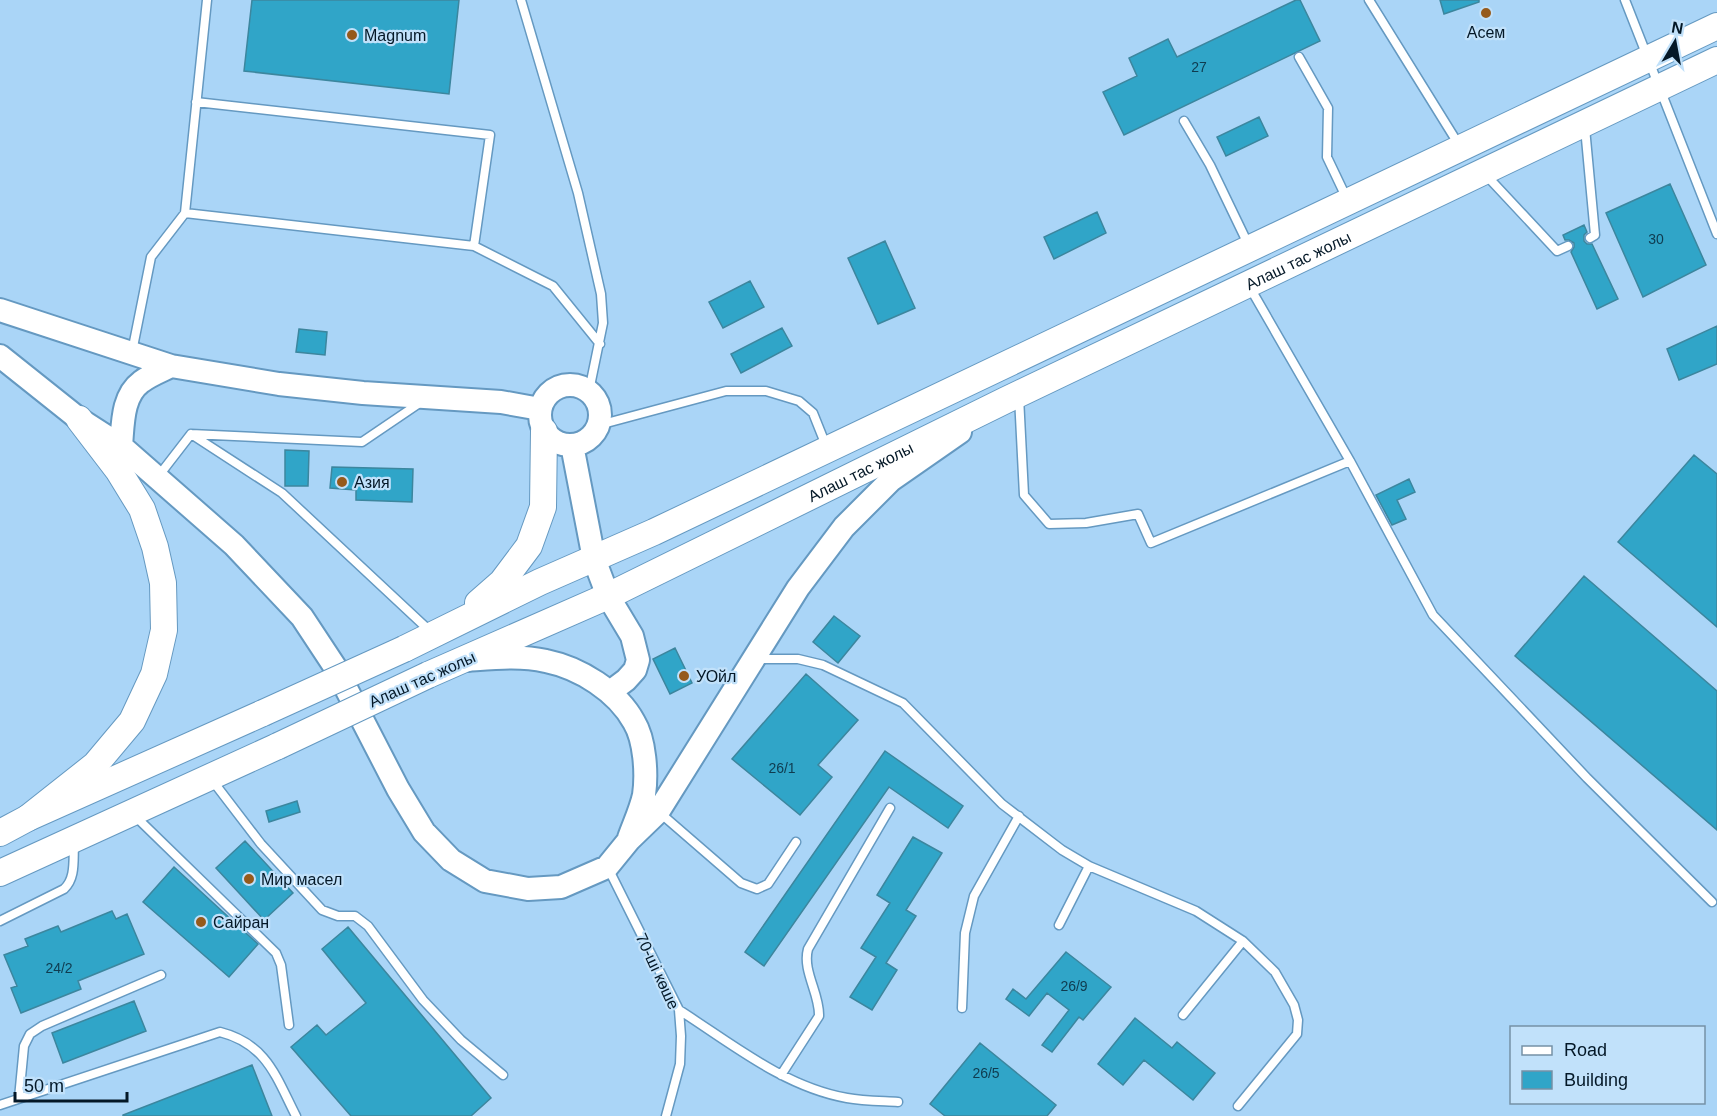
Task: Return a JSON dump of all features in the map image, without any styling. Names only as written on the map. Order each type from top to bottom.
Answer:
[{"type":"main road","name":"Алаш тас жолы","points":[[0,833],[28,818],[404,649],[540,582],[654,532],[1717,26]]},
{"type":"main road","name":"Алаш тас жолы","points":[[0,873],[428,675],[608,596],[1012,397],[1717,60]]},
{"type":"main road","points":[[0,310],[171,366],[279,384],[363,393],[501,402],[542,420],[556,442],[572,446],[588,440],[599,425],[599,406],[589,391],[569,384],[559,386],[543,400],[542,420],[543,507],[529,546],[502,582],[444,630]]},
{"type":"main road","points":[[0,356],[79,419],[121,446],[234,545],[302,617],[335,667],[398,789],[424,832],[451,860],[485,881],[528,889],[561,887],[608,867],[629,840],[658,812],[798,588],[844,527],[891,480],[1012,397]]},
{"type":"main road","points":[[121,446],[124,412],[130,394],[141,382],[171,366]]},
{"type":"main road","points":[[28,818],[95,765],[132,722],[154,674],[164,630],[163,583],[155,547],[142,509],[118,470],[79,419]]},
{"type":"main road","points":[[572,446],[594,559],[608,596],[632,636],[638,660],[635,670],[610,692]]},
{"type":"main road","points":[[464,660],[514,657],[546,661],[582,673],[610,692],[635,723],[644,753],[644,795],[629,840]]},
{"type":"lane","points":[[132,355],[151,257],[185,213],[207,0]]},
{"type":"lane","points":[[521,0],[579,193],[601,294],[603,323],[589,391]]},
{"type":"lane","points":[[1370,0],[1461,148]]},
{"type":"lane","points":[[1625,0],[1717,234]]},
{"type":"lane","points":[[1299,57],[1328,108],[1327,157],[1348,202]]},
{"type":"lane","points":[[196,102],[490,135],[474,246]]},
{"type":"lane","points":[[1184,121],[1210,165],[1250,249]]},
{"type":"lane","points":[[1585,124],[1595,235],[1590,238]]},
{"type":"lane","points":[[1484,172],[1557,251],[1568,246]]},
{"type":"lane","points":[[185,213],[474,246],[553,286],[600,344]]},
{"type":"lane","points":[[1249,285],[1350,461],[1433,615],[1587,778],[1712,902]]},
{"type":"lane","points":[[599,425],[726,391],[766,391],[799,401],[813,414],[827,448]]},
{"type":"lane","points":[[191,434],[362,442],[430,397]]},
{"type":"lane","points":[[1012,397],[1024,495],[1049,524],[1086,523],[1138,514],[1151,543],[1350,461]]},
{"type":"lane","points":[[157,478],[191,434]]},
{"type":"lane","points":[[191,434],[282,493],[444,630]]},
{"type":"lane","points":[[754,659],[798,659],[823,665],[903,703],[1002,804],[1062,850],[1089,866],[1196,911],[1243,940],[1275,972],[1294,1005],[1298,1020],[1297,1034],[1238,1106]]},
{"type":"lane","points":[[210,777],[261,843],[322,910],[338,916],[355,916],[368,926],[423,1000],[461,1040],[503,1075]]},
{"type":"lane","points":[[781,1075],[819,1016],[817,998],[805,959],[808,949],[890,808]]},
{"type":"lane","points":[[132,812],[276,953],[281,965],[289,1025]]},
{"type":"lane","points":[[658,812],[741,883],[757,889],[768,884],[796,842]]},
{"type":"lane","points":[[962,1008],[965,933],[974,896],[1019,816]]},
{"type":"lane","points":[[0,921],[70,884],[73,874],[74,839]]},
{"type":"lane","points":[[1059,925],[1089,866]]},
{"type":"lane","name":"70-ші көше","points":[[608,867],[679,1010],[680,1064],[666,1116]]},
{"type":"lane","points":[[1183,1015],[1243,940]]},
{"type":"lane","points":[[19,1098],[24,1046],[30,1034],[42,1026],[161,975]]},
{"type":"lane","points":[[679,1010],[781,1075],[821,1091],[847,1098],[898,1102]]},
{"type":"lane","points":[[0,1105],[220,1032],[237,1036],[261,1053],[272,1068],[296,1116]]},
{"type":"building","name":"Magnum","points":[[252,0],[459,0],[449,94],[244,71]]},
{"type":"building","points":[[1300,0],[1320,41],[1124,135],[1103,92],[1137,76],[1129,58],[1168,39],[1177,57]]},
{"type":"building","points":[[1440,0],[1479,0],[1479,2],[1444,14]]},
{"type":"building","points":[[1259,117],[1268,136],[1226,156],[1217,137]]},
{"type":"building","points":[[1670,184],[1706,265],[1643,297],[1606,213]]},
{"type":"building","points":[[1097,212],[1106,233],[1054,259],[1044,237]]},
{"type":"building","points":[[1584,225],[1587,232],[1584,235],[1584,241],[1592,244],[1618,299],[1597,309],[1571,252],[1574,243],[1565,240],[1563,235]]},
{"type":"building","points":[[885,241],[915,308],[878,324],[848,258]]},
{"type":"building","points":[[750,281],[764,307],[723,328],[709,302]]},
{"type":"building","points":[[1717,326],[1717,364],[1679,380],[1667,349]]},
{"type":"building","points":[[782,328],[792,346],[741,373],[731,354]]},
{"type":"building","points":[[299,329],[327,332],[325,355],[296,352]]},
{"type":"building","points":[[285,450],[309,451],[308,486],[285,486]]},
{"type":"building","points":[[1694,455],[1717,474],[1717,627],[1618,542]]},
{"type":"building","points":[[332,467],[413,469],[412,502],[356,500],[356,490],[330,488]]},
{"type":"building","points":[[1409,479],[1415,492],[1397,500],[1406,519],[1392,525],[1376,495]]},
{"type":"building","points":[[1584,576],[1717,691],[1717,830],[1515,656]]},
{"type":"building","points":[[834,616],[860,636],[838,663],[813,642]]},
{"type":"building","points":[[675,648],[692,683],[670,694],[653,659]]},
{"type":"building","points":[[806,674],[858,720],[818,765],[832,777],[800,815],[732,759]]},
{"type":"building","points":[[885,751],[963,806],[948,828],[889,787],[764,966],[745,952]]},
{"type":"building","points":[[297,801],[300,812],[269,822],[266,811]]},
{"type":"building","points":[[913,837],[942,853],[906,910],[916,916],[886,963],[897,970],[872,1010],[850,997],[876,957],[861,948],[890,903],[877,895]]},
{"type":"building","points":[[245,841],[293,893],[264,920],[216,868]]},
{"type":"building","name":"Сайран","points":[[174,867],[258,944],[229,977],[143,902]]},
{"type":"building","points":[[112,911],[116,919],[127,914],[144,954],[78,981],[81,989],[21,1013],[11,988],[17,986],[4,955],[28,946],[25,939],[58,926],[61,932]]},
{"type":"building","points":[[348,927],[491,1098],[471,1116],[351,1116],[291,1047],[317,1025],[326,1035],[366,1003],[322,949]]},
{"type":"building","points":[[1066,952],[1111,987],[1083,1020],[1079,1017],[1052,1052],[1042,1045],[1069,1010],[1047,993],[1029,1016],[1006,999],[1013,989],[1026,999]]},
{"type":"building","points":[[134,1001],[146,1031],[63,1063],[52,1033]]},
{"type":"building","points":[[1135,1018],[1172,1048],[1177,1042],[1215,1073],[1193,1100],[1144,1060],[1123,1085],[1098,1064]]},
{"type":"building","points":[[980,1043],[1056,1105],[1047,1116],[945,1116],[930,1104]]},
{"type":"building","points":[[252,1065],[272,1116],[123,1116],[123,1115]]},
{"type":"place","name":"Асем","points":[[1486,13]]},
{"type":"place","name":"Magnum","points":[[352,35]]},
{"type":"place","name":"Азия","points":[[342,482]]},
{"type":"place","name":"УОйл","points":[[684,676]]},
{"type":"place","name":"Мир масел","points":[[249,879]]},
{"type":"place","name":"Сайран","points":[[201,922]]}]
